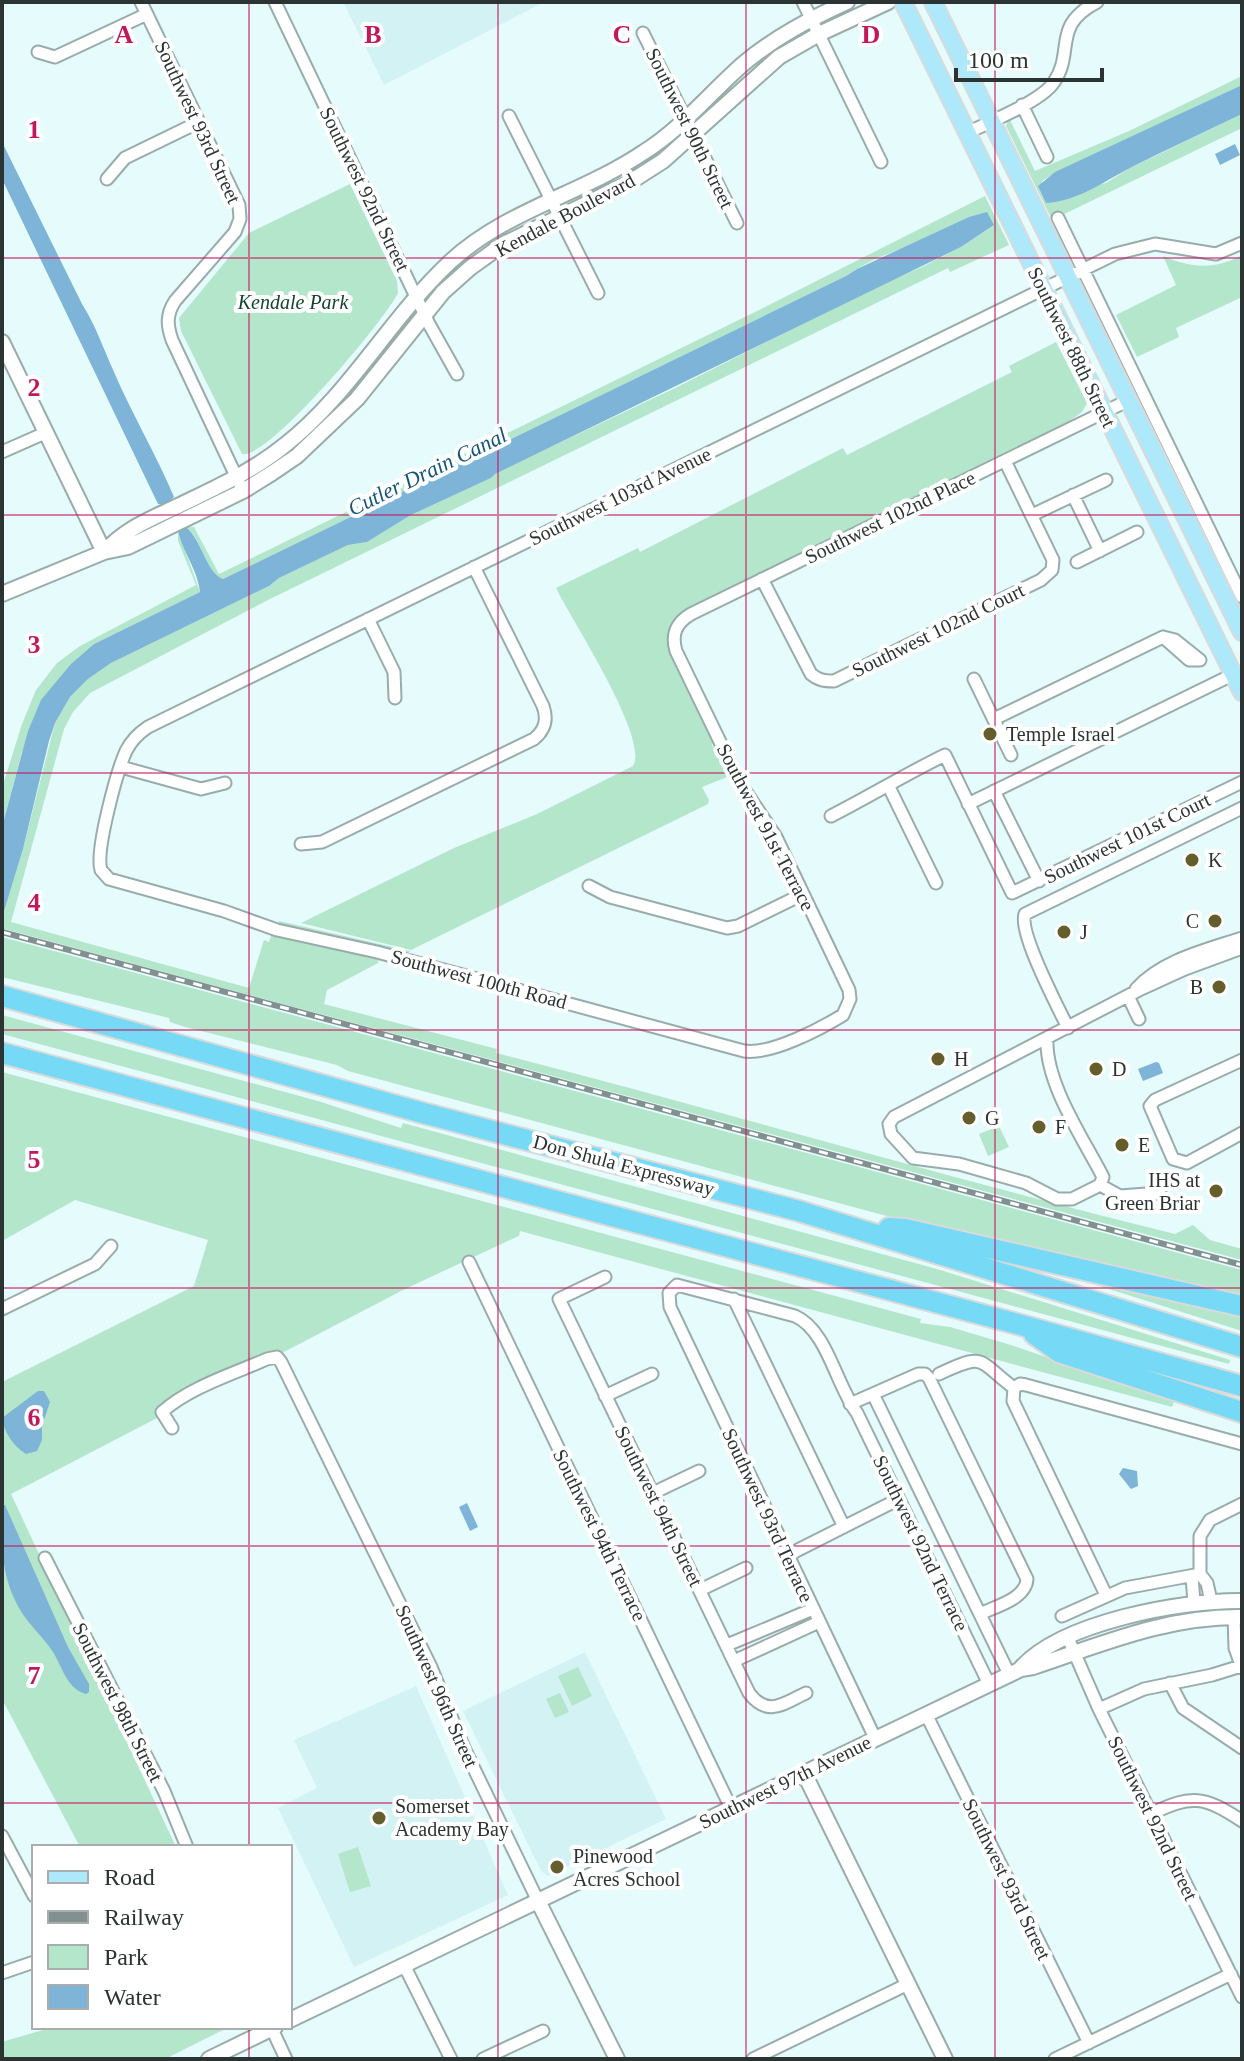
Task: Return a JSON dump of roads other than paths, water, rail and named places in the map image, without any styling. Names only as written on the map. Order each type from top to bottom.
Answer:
[{"type":"highway","name":"Don Shula Expressway","points":[[2,996],[423,1113],[857,1228],[1242,1347]]},
{"type":"highway","points":[[2,1053],[1242,1386]]},
{"type":"highway","points":[[857,1228],[905,1229],[1242,1306]]},
{"type":"highway","points":[[1021,1325],[1059,1352],[1242,1412]]},
{"type":"main road","name":"Southwest 88th Street","points":[[903,2],[1242,692]]},
{"type":"main road","name":"Southwest 88th Street","points":[[933,2],[991,121],[1075,273],[1129,400],[1236,590],[1242,632]]},
{"type":"street","name":"Southwest 93rd Street","points":[[141,2],[237,201],[240,219],[232,236],[175,301],[169,310],[167,322],[172,340],[240,484]]},
{"type":"street","name":"Southwest 92nd Street","points":[[275,2],[457,374]]},
{"type":"street","points":[[803,2],[881,162]]},
{"type":"street","name":"Kendale Boulevard","points":[[240,484],[318,415],[442,269],[475,242],[500,225],[633,160],[686,119],[756,53],[811,19],[847,2]]},
{"type":"street","name":"Kendale Boulevard","points":[[2,594],[104,552],[122,533],[240,484],[297,456],[357,399],[443,292],[470,268],[502,245],[627,184],[694,136],[745,85],[779,57],[819,34],[888,2]]},
{"type":"street","points":[[967,133],[1045,92],[1060,72],[1068,28],[1081,13],[1097,2]]},
{"type":"street","points":[[38,52],[55,57],[147,14]]},
{"type":"street","name":"Southwest 90th Street","points":[[643,33],[737,223]]},
{"type":"street","points":[[1022,105],[1047,157]]},
{"type":"street","points":[[509,116],[598,293]]},
{"type":"street","points":[[107,179],[125,158],[199,122]]},
{"type":"street","name":"Southwest 88th Street","points":[[1058,218],[1075,273],[1236,590]]},
{"type":"street","name":"Southwest 103rd Avenue","points":[[102,871],[99,856],[121,767],[127,749],[148,727],[1115,254],[1148,244],[1216,254],[1242,243]]},
{"type":"street","points":[[2,342],[104,552]]},
{"type":"street","name":"Southwest 102nd Place","points":[[676,651],[673,637],[682,620],[1129,400]]},
{"type":"street","points":[[2,452],[45,433]]},
{"type":"street","points":[[1005,461],[1032,515],[1106,480]]},
{"type":"street","points":[[1073,495],[1100,551]]},
{"type":"street","name":"Southwest 102nd Court","points":[[762,579],[811,674],[822,681],[834,681],[1041,580],[1052,570],[1053,560],[1032,515]]},
{"type":"street","points":[[1077,562],[1137,532]]},
{"type":"street","points":[[301,844],[322,842],[520,746],[536,738],[545,724],[543,706],[474,567]]},
{"type":"street","points":[[1198,604],[1236,590]]},
{"type":"street","points":[[368,619],[394,672],[395,698]]},
{"type":"street","points":[[994,719],[1163,637],[1189,660],[1200,660],[1222,651]]},
{"type":"street","name":"Southwest 91st Terrace","points":[[676,651],[740,783],[772,830],[848,985],[849,1004]]},
{"type":"street","points":[[831,816],[945,755],[968,804],[1234,674]]},
{"type":"street","points":[[974,679],[1011,755]]},
{"type":"street","points":[[121,767],[201,789],[225,783]]},
{"type":"street","name":"Southwest 101st Court","points":[[968,804],[1012,893],[1242,782]]},
{"type":"street","points":[[888,785],[936,883]]},
{"type":"street","points":[[994,791],[1039,881]]},
{"type":"street","points":[[1068,1028],[1033,953],[1023,923],[1028,911],[1242,808]]},
{"type":"street","name":"Southwest 100th Road","points":[[102,871],[109,879],[224,911],[277,930],[377,952],[744,1051],[758,1052],[777,1046],[840,1017],[849,1004]]},
{"type":"street","points":[[589,886],[610,897],[721,928],[735,927],[803,894]]},
{"type":"street","points":[[1129,995],[1148,976],[1181,960],[1242,938]]},
{"type":"street","points":[[1047,1039],[1056,1085],[1103,1177],[1100,1185],[1072,1199],[1057,1199],[1026,1183],[959,1164],[915,1159],[906,1153],[890,1131],[889,1124],[894,1117],[1129,995],[1185,969],[1242,948]]},
{"type":"street","points":[[1129,995],[1139,1019]]},
{"type":"street","points":[[1242,1060],[1155,1100],[1150,1108],[1176,1162],[1187,1163],[1242,1133]]},
{"type":"street","points":[[1100,1185],[1120,1196],[1160,1193]]},
{"type":"street","points":[[2,1309],[95,1264],[111,1246]]},
{"type":"street","name":"Southwest 94th Terrace","points":[[469,1262],[731,1808]]},
{"type":"street","name":"Southwest 94th Street","points":[[605,1277],[559,1299],[605,1396],[749,1693],[765,1707],[778,1706],[806,1693]]},
{"type":"street","name":"Southwest 92nd Terrace","points":[[671,1290],[683,1284],[795,1316],[808,1323],[855,1402],[989,1684]]},
{"type":"street","name":"Southwest 93rd Terrace","points":[[671,1290],[668,1296],[670,1307],[875,1738]]},
{"type":"street","points":[[734,1299],[844,1527]]},
{"type":"street","name":"Southwest 96th Street","points":[[172,1428],[162,1412],[168,1407],[203,1387],[277,1357],[424,1653],[464,1748],[617,2059]]},
{"type":"street","points":[[939,1374],[966,1361],[976,1361],[1014,1388]]},
{"type":"street","points":[[855,1402],[922,1373],[931,1381],[1027,1576],[1027,1586],[1022,1594],[980,1614]]},
{"type":"street","points":[[605,1396],[652,1374]]},
{"type":"street","points":[[1014,1388],[1020,1384],[1026,1385],[1242,1444]]},
{"type":"street","points":[[1014,1388],[1013,1401],[1106,1595]]},
{"type":"street","points":[[873,1394],[980,1614],[1015,1672]]},
{"type":"street","points":[[653,1493],[699,1471]]},
{"type":"street","points":[[788,1555],[899,1499]]},
{"type":"street","points":[[1194,1603],[1202,1529],[1210,1520],[1242,1504]]},
{"type":"street","name":"Southwest 98th Street","points":[[45,1558],[164,1791],[186,1845]]},
{"type":"street","points":[[700,1590],[746,1568]]},
{"type":"street","points":[[1062,1616],[1106,1595],[1141,1584],[1196,1575],[1207,1583],[1211,1601]]},
{"type":"street","points":[[1099,1709],[1135,1692],[1241,1667],[1235,1648],[1238,1601]]},
{"type":"street","name":"Southwest 97th Avenue","points":[[292,2019],[875,1738],[1015,1672],[1033,1667],[1119,1619],[1194,1603],[1238,1601]]},
{"type":"street","points":[[727,1645],[813,1609]]},
{"type":"street","name":"Southwest 97th Avenue","points":[[1071,1645],[1159,1626],[1238,1617]]},
{"type":"street","points":[[734,1661],[819,1622]]},
{"type":"street","name":"Southwest 92nd Street","points":[[1071,1645],[1099,1709],[1242,1997]]},
{"type":"street","points":[[1170,1683],[1183,1708],[1242,1748]]},
{"type":"street","name":"Southwest 93rd Street","points":[[926,1714],[1089,2043]]},
{"type":"street","points":[[804,1773],[945,2059]]},
{"type":"street","points":[[1151,1814],[1178,1802],[1199,1799],[1219,1805],[1242,1821]]},
{"type":"street","points":[[2,1836],[32,1892]]},
{"type":"street","points":[[2,1973],[32,1963]]},
{"type":"street","points":[[404,1965],[451,2059]]},
{"type":"street","points":[[1055,2059],[1231,1974]]},
{"type":"street","points":[[753,2059],[908,1984]]},
{"type":"street","points":[[209,2059],[271,2029]]},
{"type":"street","points":[[273,2029],[286,2059]]},
{"type":"street","points":[[483,2059],[543,2031]]},
{"type":"water","points":[[1242,85],[1242,114],[1080,195],[1046,203],[1038,186],[1055,172]]},
{"type":"water","points":[[2,142],[167,481],[174,497],[165,505],[158,504],[2,179]]},
{"type":"water","points":[[1235,144],[1240,155],[1220,165],[1215,154]]},
{"type":"water","points":[[987,212],[994,225],[961,247],[411,515],[367,542],[348,545],[279,578],[269,586],[111,663],[88,679],[70,697],[55,723],[2,918],[2,827],[28,731],[41,700],[71,664],[94,644],[200,592],[178,530],[185,526],[191,532],[212,570],[223,579],[857,269],[969,217]]},
{"type":"water","points":[[1156,1062],[1163,1073],[1143,1081],[1138,1069]]},
{"type":"water","points":[[38,1391],[44,1391],[50,1402],[37,1451],[26,1454],[10,1438],[2,1418]]},
{"type":"water","points":[[1123,1468],[1137,1471],[1138,1486],[1131,1489],[1119,1474]]},
{"type":"water","points":[[467,1503],[478,1527],[470,1531],[459,1507]]},
{"type":"water","points":[[2,1505],[5,1505],[68,1647],[89,1684],[86,1694],[69,1682],[53,1652],[15,1600],[4,1561]]},
{"type":"railway","points":[[2,932],[1242,1265]]},
{"type":"place","name":"Temple Israel","points":[[990,734]]},
{"type":"place","name":"K","points":[[1192,860]]},
{"type":"place","name":"C","points":[[1215,921]]},
{"type":"place","name":"J","points":[[1064,932]]},
{"type":"place","name":"B","points":[[1219,987]]},
{"type":"place","name":"H","points":[[938,1059]]},
{"type":"place","name":"D","points":[[1096,1069]]},
{"type":"place","name":"G","points":[[969,1118]]},
{"type":"place","name":"F","points":[[1039,1127]]},
{"type":"place","name":"E","points":[[1122,1145]]},
{"type":"place","name":"IHS at Green Briar","points":[[1216,1191]]},
{"type":"place","name":"Somerset Academy Bay","points":[[379,1818]]},
{"type":"place","name":"Pinewood Acres School","points":[[557,1867]]},
{"type":"park label","name":"Kendale Park","points":[[293,302]]},
{"type":"water label","name":"Cutler Drain Canal","points":[[427,471]]}]
